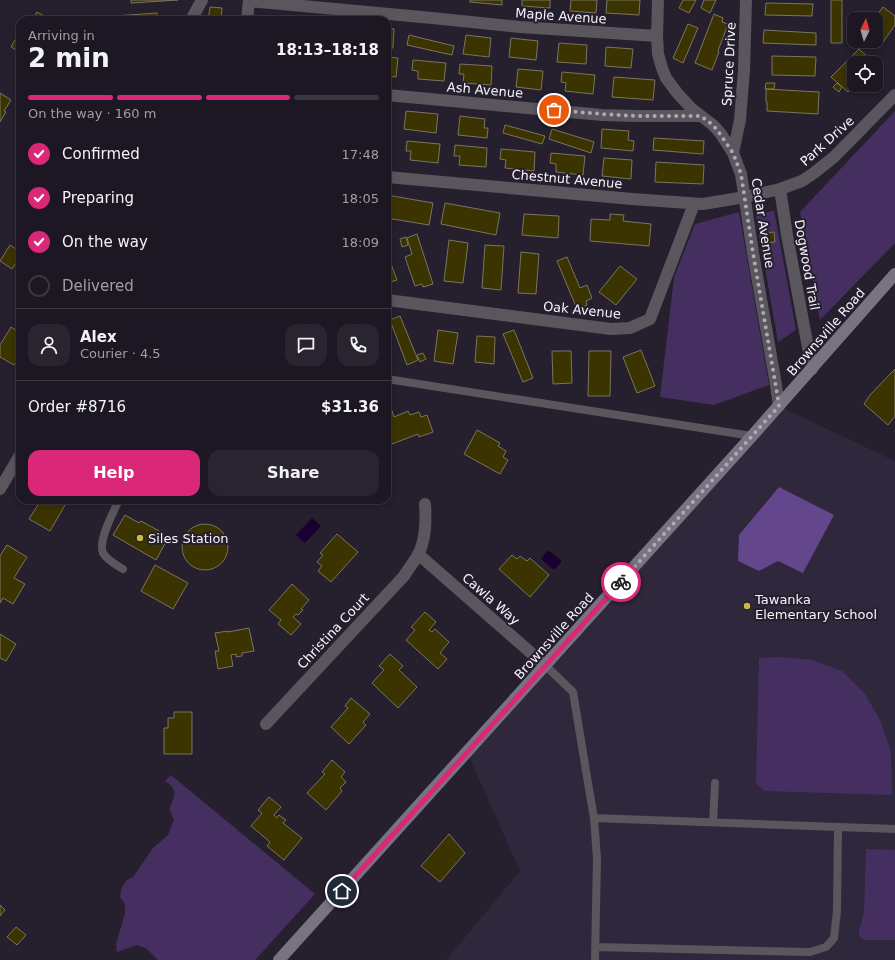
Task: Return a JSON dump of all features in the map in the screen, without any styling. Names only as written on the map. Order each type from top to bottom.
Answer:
[{"type":"street","points":[[193,16],[202,0]]},
{"type":"street","points":[[247,16],[249,0]]},
{"type":"street","name":"Maple Avenue","points":[[249,0],[520,27],[657,36]]},
{"type":"street","name":"Cedar Avenue","points":[[658,0],[658,54],[666,78],[692,109],[713,125],[733,153],[741,174],[779,406]]},
{"type":"street","name":"Spruce Drive","points":[[733,153],[740,120],[744,70],[746,0]]},
{"type":"street","name":"Ash Avenue","points":[[391,95],[602,114],[636,116],[701,116]]},
{"type":"street","name":"Park Drive","points":[[745,197],[780,189],[802,181],[814,173],[834,157],[895,95]]},
{"type":"street","name":"Chestnut Avenue","points":[[391,177],[694,204],[703,204],[745,197]]},
{"type":"street","name":"Dogwood Trail","points":[[780,189],[812,369]]},
{"type":"street","name":"Oak Avenue","points":[[391,301],[611,329],[630,328],[650,319],[694,204]]},
{"type":"street","name":"Brownsville Road","points":[[279,960],[779,406],[895,274]]},
{"type":"street","points":[[0,489],[16,462]]},
{"type":"street","name":"Christina Court","points":[[266,724],[404,576],[418,554],[422,543],[426,523],[425,504]]},
{"type":"street","name":"Cawla Way","points":[[418,554],[545,666]]},
{"type":"lane","points":[[391,381],[752,436]]},
{"type":"lane","points":[[118,504],[102,542],[103,552],[109,560],[123,569]]},
{"type":"lane","points":[[545,666],[573,692],[594,818],[597,859],[595,960]]},
{"type":"lane","points":[[713,822],[715,783]]},
{"type":"lane","points":[[594,818],[895,829]]},
{"type":"lane","points":[[596,947],[810,952],[826,947],[834,938],[837,911],[838,827]]},
{"type":"shaded area","points":[[895,111],[895,243],[820,320],[800,212]]},
{"type":"shaded area","points":[[774,210],[796,330],[778,342],[756,216]]},
{"type":"shaded area","points":[[739,212],[769,385],[714,405],[660,397],[674,277],[695,224]]},
{"type":"shaded area","name":"Tawanka Elementary School","points":[[779,406],[895,461],[895,960],[446,960],[520,871],[467,752]]},
{"type":"shaded area","points":[[779,487],[834,515],[803,573],[778,561],[759,571],[738,561],[739,535]]},
{"type":"shaded area","points":[[312,518],[321,526],[305,543],[296,535]]},
{"type":"shaded area","points":[[548,550],[562,561],[554,570],[541,559]]},
{"type":"shaded area","points":[[781,657],[813,660],[842,671],[865,694],[880,720],[891,752],[892,795],[764,791],[756,783],[759,658]]},
{"type":"shaded area","points":[[171,775],[315,894],[255,960],[158,960],[147,949],[137,945],[117,952],[116,944],[125,913],[125,904],[120,897],[122,887],[127,880],[133,877],[153,848],[168,835],[174,819],[170,806],[174,797],[174,789],[165,781]]},
{"type":"shaded area","points":[[866,849],[895,850],[895,940],[864,940],[859,936],[859,930],[864,913]]},
{"type":"building","points":[[131,0],[178,0],[131,3]]},
{"type":"building","points":[[470,0],[502,0],[502,5],[470,2]]},
{"type":"building","points":[[522,0],[550,0],[550,8],[522,6]]},
{"type":"building","points":[[571,0],[597,0],[596,13],[570,11]]},
{"type":"building","points":[[607,0],[640,0],[639,15],[606,13]]},
{"type":"building","points":[[683,0],[696,0],[689,13],[679,8]]},
{"type":"building","points":[[704,0],[716,0],[710,13],[701,8]]},
{"type":"building","points":[[831,0],[842,0],[842,43],[831,43]]},
{"type":"building","points":[[766,3],[813,4],[812,16],[765,15]]},
{"type":"building","points":[[210,7],[222,8],[221,16],[209,16]]},
{"type":"building","points":[[883,7],[895,16],[895,25],[883,42],[883,12],[879,12]]},
{"type":"building","points":[[37,12],[44,16],[34,16]]},
{"type":"building","points":[[157,13],[157,16],[114,16]]},
{"type":"building","points":[[714,14],[723,18],[722,22],[728,24],[712,70],[695,63]]},
{"type":"building","points":[[688,24],[698,28],[683,63],[673,58]]},
{"type":"building","points":[[391,29],[394,29],[393,48],[391,48]]},
{"type":"building","points":[[764,30],[816,33],[816,45],[763,43]]},
{"type":"building","points":[[409,35],[454,46],[452,55],[407,45]]},
{"type":"building","points":[[466,35],[491,38],[489,57],[463,54]]},
{"type":"building","points":[[16,38],[16,50],[11,47]]},
{"type":"building","points":[[511,38],[538,41],[536,60],[509,57]]},
{"type":"building","points":[[559,43],[587,45],[586,64],[557,62]]},
{"type":"building","points":[[606,47],[633,49],[631,68],[605,66]]},
{"type":"building","points":[[859,49],[866,56],[852,56]]},
{"type":"building","points":[[772,56],[816,57],[815,76],[772,75]]},
{"type":"building","points":[[391,57],[398,58],[396,77],[391,76]]},
{"type":"building","points":[[413,60],[446,63],[444,81],[418,79],[418,71],[412,70]]},
{"type":"building","points":[[847,61],[847,91],[831,77]]},
{"type":"building","points":[[460,64],[492,66],[491,85],[463,83],[464,74],[459,74]]},
{"type":"building","points":[[518,69],[543,71],[541,90],[516,87]]},
{"type":"building","points":[[562,72],[595,75],[593,94],[565,91],[566,83],[561,82]]},
{"type":"building","points":[[614,77],[655,80],[653,100],[612,97]]},
{"type":"building","points":[[766,83],[775,83],[774,89],[765,89]]},
{"type":"building","points":[[837,83],[842,87],[839,92],[833,87]]},
{"type":"building","points":[[766,89],[819,92],[818,114],[767,111]]},
{"type":"building","points":[[0,93],[11,100],[4,111],[6,112],[0,122]]},
{"type":"building","points":[[406,111],[438,114],[436,133],[404,129]]},
{"type":"building","points":[[460,116],[485,119],[484,128],[488,128],[487,138],[458,135]]},
{"type":"building","points":[[505,125],[545,136],[542,144],[503,133]]},
{"type":"building","points":[[552,129],[594,142],[591,153],[549,139]]},
{"type":"building","points":[[602,129],[629,131],[628,140],[634,141],[633,151],[601,148]]},
{"type":"building","points":[[654,138],[704,141],[703,154],[653,150]]},
{"type":"building","points":[[407,141],[440,144],[438,163],[410,160],[411,151],[406,151]]},
{"type":"building","points":[[455,145],[487,148],[486,167],[459,165],[460,156],[454,156]]},
{"type":"building","points":[[501,149],[535,152],[534,171],[505,168],[506,160],[500,159]]},
{"type":"building","points":[[551,153],[585,156],[583,175],[556,172],[556,164],[550,163]]},
{"type":"building","points":[[604,158],[632,160],[631,179],[602,176]]},
{"type":"building","points":[[656,162],[704,165],[703,184],[655,182]]},
{"type":"building","points":[[391,196],[433,203],[429,225],[391,219]]},
{"type":"building","points":[[445,203],[500,213],[496,235],[441,224]]},
{"type":"building","points":[[524,214],[559,216],[558,238],[522,235]]},
{"type":"building","points":[[610,214],[624,215],[623,221],[651,224],[649,246],[590,241],[591,219],[610,220]]},
{"type":"building","points":[[774,232],[775,242],[761,243],[760,234]]},
{"type":"building","points":[[417,234],[433,284],[423,287],[422,284],[415,286],[405,257],[412,254],[407,238]]},
{"type":"building","points":[[406,237],[408,245],[402,247],[400,239]]},
{"type":"building","points":[[449,240],[468,243],[463,283],[444,281]]},
{"type":"building","points":[[10,245],[16,249],[16,262],[12,269],[0,261]]},
{"type":"building","points":[[485,245],[504,246],[501,290],[482,288]]},
{"type":"building","points":[[521,252],[539,254],[536,294],[518,293]]},
{"type":"building","points":[[567,257],[580,288],[587,285],[592,298],[586,301],[587,305],[577,309],[557,261]]},
{"type":"building","points":[[391,264],[397,280],[391,282]]},
{"type":"building","points":[[620,266],[637,279],[616,305],[599,292]]},
{"type":"building","points":[[400,316],[418,360],[407,365],[391,320]]},
{"type":"building","points":[[11,327],[16,330],[16,362],[14,365],[0,357],[0,345]]},
{"type":"building","points":[[438,330],[458,333],[453,364],[434,361]]},
{"type":"building","points":[[514,330],[533,378],[523,382],[503,334]]},
{"type":"building","points":[[477,336],[495,337],[494,364],[475,362]]},
{"type":"building","points":[[641,350],[655,386],[637,393],[623,357]]},
{"type":"building","points":[[552,351],[571,351],[572,383],[553,384]]},
{"type":"building","points":[[589,351],[611,351],[610,396],[588,396]]},
{"type":"building","points":[[423,353],[426,359],[420,362],[417,355]]},
{"type":"building","points":[[895,369],[895,416],[888,425],[864,404],[870,395]]},
{"type":"building","points":[[391,408],[394,417],[408,411],[410,415],[419,412],[421,417],[427,415],[433,432],[419,437],[418,434],[392,444]]},
{"type":"building","points":[[477,430],[500,443],[498,446],[506,451],[503,457],[508,460],[500,474],[464,454]]},
{"type":"building","points":[[38,504],[66,504],[50,531],[29,519]]},
{"type":"building","name":"Siles Station","points":[[125,515],[139,523],[141,521],[161,532],[159,535],[167,540],[156,560],[113,535]]},
{"type":"building","points":[[205,524],[218,528],[224,534],[228,547],[224,560],[218,566],[205,570],[192,566],[186,560],[182,547],[186,534],[192,528]]},
{"type":"building","points":[[337,534],[358,552],[331,582],[318,571],[322,566],[317,562],[323,555],[320,553]]},
{"type":"building","points":[[7,545],[27,557],[14,578],[25,584],[13,604],[3,598],[0,603],[0,556]]},
{"type":"building","points":[[512,555],[517,559],[520,556],[527,561],[530,558],[549,575],[530,597],[499,569]]},
{"type":"building","points":[[155,565],[188,583],[173,609],[141,591]]},
{"type":"building","points":[[292,584],[309,600],[301,609],[303,610],[298,615],[296,614],[293,617],[301,624],[291,635],[278,624],[281,620],[269,610]]},
{"type":"building","points":[[425,612],[436,622],[429,630],[432,632],[435,629],[449,642],[440,653],[447,659],[438,669],[406,640],[415,630],[411,627]]},
{"type":"building","points":[[249,628],[254,651],[242,653],[242,656],[236,657],[236,654],[231,655],[233,666],[218,669],[215,651],[219,651],[215,633]]},
{"type":"building","points":[[0,634],[16,644],[6,661],[0,658]]},
{"type":"building","points":[[390,654],[403,666],[399,670],[417,687],[398,708],[372,683],[384,670],[379,666]]},
{"type":"building","points":[[351,698],[370,714],[363,722],[366,725],[349,744],[331,727],[348,708],[345,706]]},
{"type":"building","points":[[174,712],[192,712],[192,754],[164,754],[164,728],[168,728],[168,718],[174,718]]},
{"type":"building","points":[[332,760],[345,772],[341,777],[346,782],[340,788],[342,791],[326,810],[307,793],[325,774],[322,772]]},
{"type":"building","points":[[269,797],[281,807],[274,815],[277,818],[279,815],[286,820],[283,823],[302,838],[284,860],[267,846],[270,842],[251,826],[262,813],[258,810]]},
{"type":"building","points":[[449,834],[465,853],[440,882],[421,866]]},
{"type":"building","points":[[0,905],[5,910],[0,916]]},
{"type":"building","points":[[16,927],[26,935],[17,945],[7,937]]},
{"type":"way so far","points":[[554,110],[636,116],[701,116],[713,125],[720,134],[733,153],[741,174],[779,406],[621,582]]},
{"type":"place","name":"Siles Station","points":[[140,538]]},
{"type":"place","name":"Tawanka Elementary School","points":[[747,606]]},
{"type":"route","points":[[342,891],[621,582]]}]
